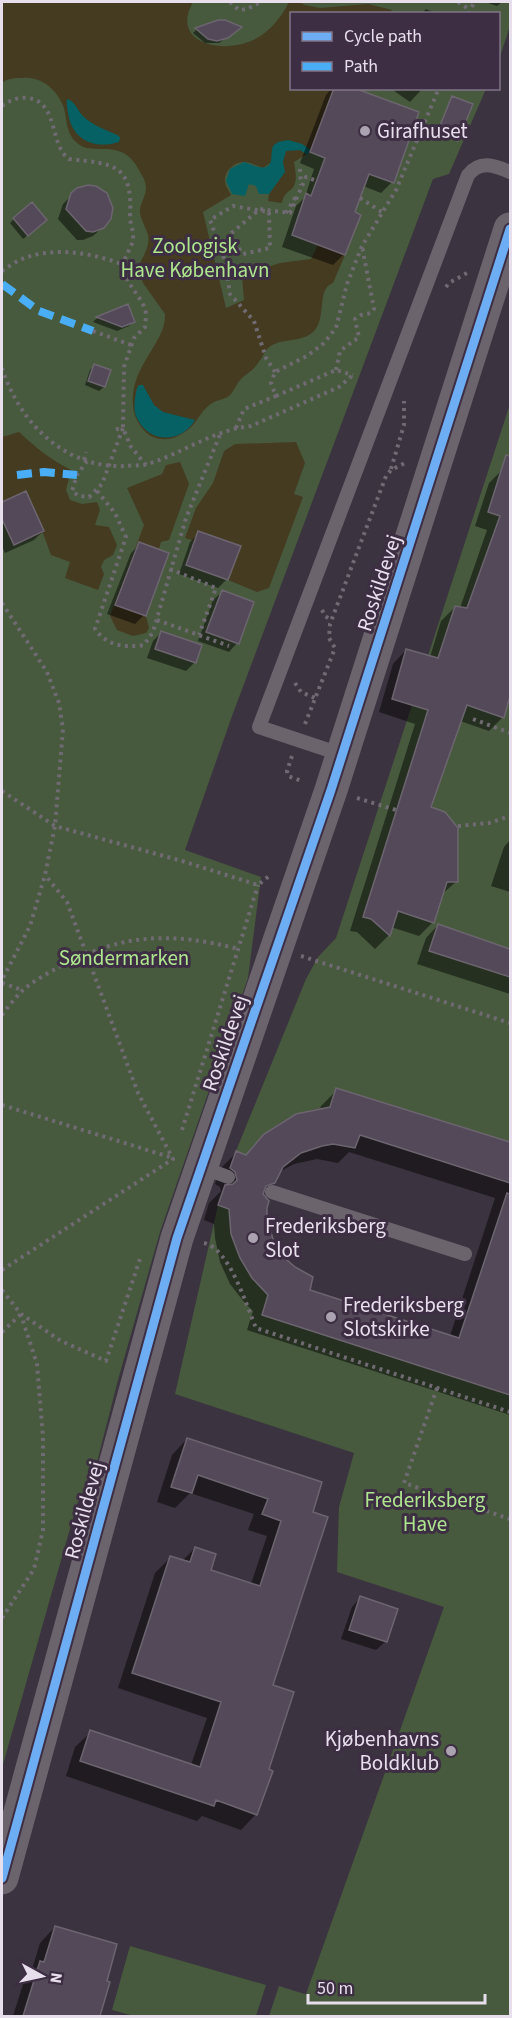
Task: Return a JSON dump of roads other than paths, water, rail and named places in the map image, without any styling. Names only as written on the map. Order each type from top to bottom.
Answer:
[{"type":"street","name":"Roskildevej","points":[[2,1878],[177,1238],[189,1164],[278,948],[317,785],[343,755],[506,242]]},
{"type":"lane","points":[[343,755],[259,727],[468,176],[474,168],[483,165],[497,166],[510,172]]},
{"type":"lane","points":[[272,1192],[465,1254]]},
{"type":"place","name":"Girafhuset","points":[[365,131]]},
{"type":"place","name":"Frederiksberg Slot","points":[[253,1238]]},
{"type":"place","name":"Frederiksberg Slotskirke","points":[[331,1317]]},
{"type":"place","name":"Kjøbenhavns Boldklub","points":[[451,1751]]},
{"type":"park label","name":"Zoologisk Have København","points":[[195,258]]},
{"type":"park label","name":"Søndermarken","points":[[124,958]]},
{"type":"park label","name":"Frederiksberg Have","points":[[425,1512]]}]
